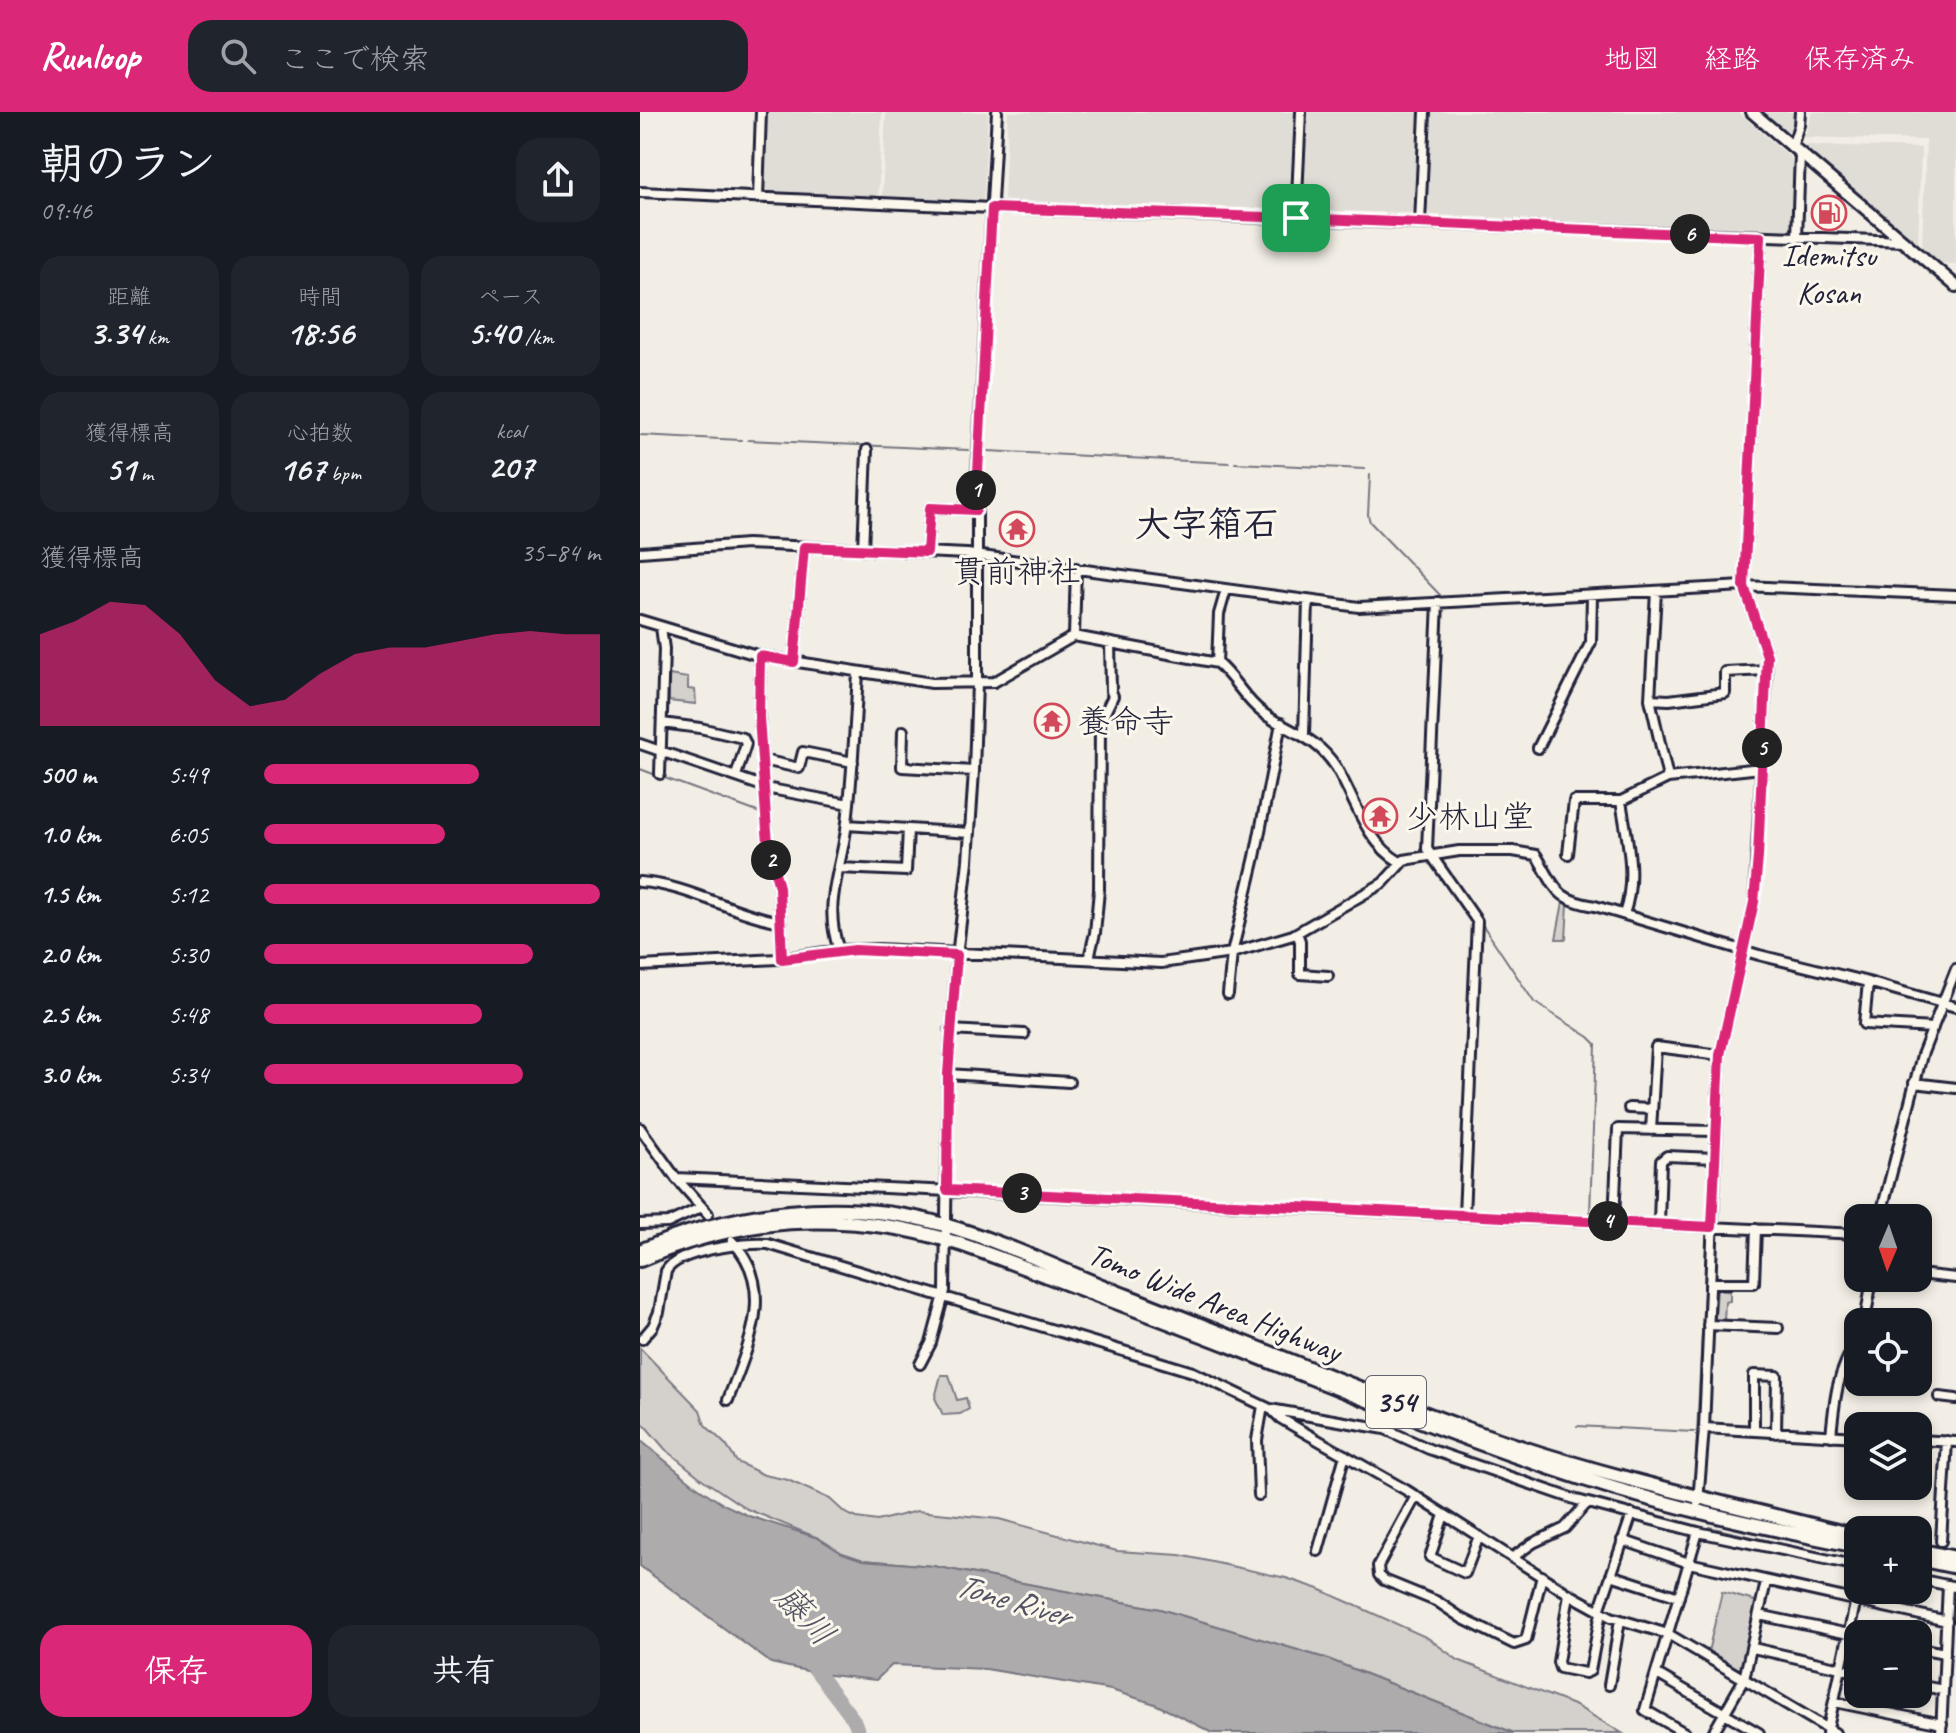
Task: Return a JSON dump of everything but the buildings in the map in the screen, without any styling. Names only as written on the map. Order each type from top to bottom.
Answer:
[{"type":"highway","name":"Tomo Wide Area Highway","points":[[640,1251],[672,1237],[732,1220],[832,1209],[876,1212],[947,1233],[1551,1458],[1698,1505],[1844,1542]]},
{"type":"highway","name":"Tomo Wide Area Highway","points":[[640,1260],[693,1239],[760,1224],[810,1220],[947,1233]]},
{"type":"highway","name":"Tomo Wide Area Highway","points":[[1698,1505],[1844,1533]]},
{"type":"highway","points":[[1932,1553],[1956,1558]]},
{"type":"highway","points":[[1932,1562],[1956,1567]]},
{"type":"main road","points":[[1752,112],[1956,286]]},
{"type":"street","points":[[758,198],[761,112]]},
{"type":"street","points":[[920,1364],[931,1343],[944,1297],[950,1030],[974,771],[976,510],[997,112]]},
{"type":"street","points":[[1296,218],[1301,112]]},
{"type":"street","points":[[1420,223],[1425,112]]},
{"type":"street","points":[[1797,238],[1796,150],[1800,112]]},
{"type":"street","points":[[640,192],[1905,241]]},
{"type":"street","points":[[1698,1505],[1720,1055],[1755,887],[1767,670],[1767,656],[1744,586],[1761,237]]},
{"type":"street","points":[[863,550],[867,450]]},
{"type":"street","points":[[927,552],[930,508],[976,510]]},
{"type":"street","points":[[640,552],[747,544],[975,555],[1359,607],[1744,586],[1956,595]]},
{"type":"street","points":[[794,662],[804,547]]},
{"type":"street","points":[[1074,636],[1076,568]]},
{"type":"street","points":[[1217,663],[1219,614],[1226,590]]},
{"type":"street","points":[[1656,591],[1650,699],[1668,778]]},
{"type":"street","points":[[1538,748],[1591,642],[1592,595]]},
{"type":"street","points":[[1304,734],[1308,602]]},
{"type":"street","points":[[1438,602],[1427,849],[1477,921],[1464,1215]]},
{"type":"street","points":[[640,620],[760,656],[932,683],[994,682],[1074,636],[1217,663],[1261,712],[1304,734],[1334,765],[1375,841],[1389,856],[1400,862]]},
{"type":"street","points":[[660,774],[664,649],[661,627]]},
{"type":"street","points":[[1089,958],[1099,890],[1100,723],[1113,696],[1110,643]]},
{"type":"street","points":[[760,656],[759,717],[764,786],[769,851],[778,878],[782,959]]},
{"type":"street","points":[[1650,699],[1669,700],[1725,693],[1725,672],[1767,670]]},
{"type":"street","points":[[839,950],[834,939],[830,909],[847,825],[858,673]]},
{"type":"street","points":[[662,723],[743,738],[746,744],[736,776]]},
{"type":"street","points":[[1228,994],[1232,953],[1255,857],[1281,723]]},
{"type":"street","points":[[903,731],[902,767],[974,771]]},
{"type":"street","points":[[640,744],[764,786],[849,804]]},
{"type":"street","points":[[763,760],[799,768],[803,752],[853,762]]},
{"type":"street","points":[[1568,854],[1574,801],[1621,801],[1668,778],[1761,768]]},
{"type":"street","points":[[1621,801],[1630,859],[1631,893],[1624,914]]},
{"type":"street","points":[[847,825],[970,833]]},
{"type":"street","points":[[839,868],[906,871],[908,829]]},
{"type":"street","points":[[640,966],[782,959],[839,950],[879,949],[1161,963],[1232,953],[1297,933],[1383,883],[1400,862],[1432,854],[1513,851],[1536,855],[1566,899],[1744,951],[1956,1007]]},
{"type":"street","points":[[640,882],[657,883],[755,917],[781,922]]},
{"type":"street","points":[[1297,933],[1300,941],[1300,974],[1328,976]]},
{"type":"street","points":[[1884,1204],[1914,1083],[1956,969]]},
{"type":"street","points":[[1868,982],[1864,1024],[1933,1028]]},
{"type":"street","points":[[950,1030],[1024,1034]]},
{"type":"street","points":[[1651,1130],[1656,1047],[1720,1055]]},
{"type":"street","points":[[948,1074],[1069,1082]]},
{"type":"street","points":[[1914,1083],[1956,1088]]},
{"type":"street","points":[[1629,1108],[1652,1109]]},
{"type":"street","points":[[640,1128],[676,1178],[705,1211],[668,1223],[640,1224]]},
{"type":"street","points":[[1614,1221],[1618,1129],[1716,1131]]},
{"type":"street","points":[[1659,1223],[1661,1161],[1667,1156],[1715,1158]]},
{"type":"street","points":[[676,1178],[1844,1233]]},
{"type":"street","points":[[1710,1283],[1754,1283],[1756,1229]]},
{"type":"street","points":[[728,1400],[757,1312],[753,1275],[734,1243]]},
{"type":"street","points":[[642,1339],[653,1326],[670,1264],[734,1243],[775,1246],[1193,1372],[1272,1410],[1385,1429],[1450,1457],[1587,1503],[1698,1532],[1844,1563]]},
{"type":"street","points":[[1932,1275],[1956,1278]]},
{"type":"street","points":[[1708,1325],[1778,1328]]},
{"type":"street","points":[[1831,1436],[1836,1383],[1844,1362]]},
{"type":"street","points":[[1754,1431],[1754,1375],[1777,1376],[1776,1433]]},
{"type":"street","points":[[1939,1397],[1956,1399]]},
{"type":"street","points":[[1259,1495],[1257,1440],[1263,1406]]},
{"type":"street","points":[[1272,1410],[1280,1418],[1416,1496],[1569,1594],[1620,1620],[1668,1634],[1830,1732],[1844,1662]]},
{"type":"street","points":[[1704,1428],[1844,1436]]},
{"type":"street","points":[[1932,1441],[1952,1442],[1941,1541]]},
{"type":"street","points":[[1318,1551],[1345,1455]]},
{"type":"street","points":[[1416,1496],[1378,1566],[1379,1575],[1384,1580],[1438,1602],[1463,1619],[1514,1644],[1526,1640],[1542,1576]]},
{"type":"street","points":[[1513,1557],[1533,1543],[1565,1528],[1587,1503]]},
{"type":"street","points":[[1569,1594],[1558,1662],[1560,1668],[1585,1673],[1590,1671],[1600,1611],[1632,1514]]},
{"type":"street","points":[[1444,1515],[1430,1557],[1465,1573],[1479,1536]]},
{"type":"street","points":[[1685,1733],[1645,1710],[1698,1532]]},
{"type":"street","points":[[1622,1540],[1689,1563],[1844,1598]]},
{"type":"street","points":[[1611,1575],[1679,1597]]},
{"type":"street","points":[[1713,1733],[1744,1679],[1766,1582]]},
{"type":"street","points":[[1835,1702],[1942,1729],[1945,1648],[1952,1586],[1932,1582]]},
{"type":"street","points":[[1870,1604],[1947,1621]]},
{"type":"street","points":[[1759,1615],[1844,1633]]},
{"type":"street","points":[[1609,1685],[1620,1620]]},
{"type":"street","points":[[1932,1648],[1956,1646]]},
{"type":"street","points":[[1753,1648],[1842,1668]]},
{"type":"street","points":[[1657,1674],[1759,1733]]},
{"type":"street","points":[[1944,1678],[1956,1681]]},
{"type":"street","points":[[1932,1688],[1943,1690]]},
{"type":"shaded area","points":[[765,112],[882,112],[878,199],[762,194]]},
{"type":"shaded area","points":[[886,112],[988,112],[983,206],[882,201]]},
{"type":"shaded area","points":[[1008,112],[1294,112],[1289,205],[1287,209],[1009,203],[1004,200]]},
{"type":"shaded area","points":[[1305,112],[1419,112],[1414,209],[1410,213],[1304,210],[1299,205]]},
{"type":"shaded area","points":[[1430,112],[1738,112],[1790,157],[1794,168],[1793,226],[1789,231],[1431,215],[1426,211]]},
{"type":"shaded area","points":[[1763,112],[1794,112],[1794,129],[1786,131]]},
{"type":"shaded area","points":[[1812,112],[1956,112],[1956,264],[1941,263],[1922,248],[1926,140],[1803,137]]},
{"type":"shaded area","points":[[1806,145],[1921,148],[1918,244],[1806,150]]},
{"type":"shaded area","points":[[669,675],[688,678],[688,689],[695,690],[696,704],[669,701]]},
{"type":"shaded area","points":[[1563,902],[1568,904],[1566,939],[1556,939]]},
{"type":"shaded area","points":[[1717,1288],[1730,1292],[1730,1301],[1725,1302],[1724,1322],[1718,1322],[1715,1318]]},
{"type":"shaded area","points":[[640,1348],[700,1410],[705,1425],[726,1445],[737,1462],[830,1499],[845,1513],[857,1518],[877,1521],[917,1511],[999,1519],[1117,1551],[1180,1555],[1286,1578],[1319,1589],[1428,1638],[1458,1660],[1576,1706],[1622,1733],[1514,1733],[1328,1659],[1160,1609],[933,1566],[863,1560],[842,1553],[818,1538],[747,1509],[665,1449],[640,1420]]},
{"type":"shaded area","points":[[941,1375],[949,1375],[957,1400],[966,1398],[969,1409],[960,1414],[943,1415],[935,1398]]},
{"type":"shaded area","points":[[1722,1592],[1758,1602],[1740,1670],[1708,1652]]},
{"type":"water","name":"Tone River","points":[[640,1440],[721,1503],[749,1516],[818,1538],[842,1553],[863,1560],[933,1566],[1160,1609],[1328,1659],[1514,1733],[1213,1733],[1155,1704],[1111,1690],[986,1669],[892,1665],[876,1680],[820,1674],[771,1663],[640,1566]]},
{"type":"waterway","points":[[640,435],[741,440]]},
{"type":"waterway","points":[[748,440],[968,450]]},
{"type":"waterway","points":[[988,451],[1229,463]]},
{"type":"waterway","points":[[1235,463],[1365,469]]},
{"type":"waterway","points":[[1370,475],[1370,522],[1440,595]]},
{"type":"waterway","points":[[640,769],[656,775]]},
{"type":"waterway","points":[[662,777],[760,813],[776,917]]},
{"type":"waterway","points":[[1480,921],[1534,1002],[1596,1044],[1590,1213],[1608,1218]]},
{"type":"waterway","points":[[776,923],[778,949]]},
{"type":"waterway","points":[[1619,1218],[1652,1220]]},
{"type":"waterway","points":[[1668,1221],[1699,1222]]},
{"type":"waterway","points":[[1696,1454],[1707,1231]]},
{"type":"waterway","points":[[1577,1426],[1694,1432]]},
{"type":"waterway","points":[[1695,1476],[1695,1483]]},
{"type":"waterway","points":[[1709,1527],[1844,1558]]},
{"type":"waterway","points":[[1932,1577],[1936,1578]]},
{"type":"waterway","points":[[1945,1579],[1956,1582]]},
{"type":"waterway","name":"藤川","points":[[809,1662],[854,1720],[859,1733]]},
{"type":"place","name":"Idemitsu Kosan","points":[[1829,213]]},
{"type":"place","name":"貫前神社","points":[[1017,529]]},
{"type":"place","name":"養命寺","points":[[1052,721]]},
{"type":"place","name":"少林山堂","points":[[1380,816]]},
{"type":"district","name":"大字箱石","points":[[1207,523]]},
{"type":"route","points":[[992,208],[1296,218],[1761,237],[1744,586],[1767,656],[1758,857],[1754,902],[1720,1055],[1712,1227],[947,1190],[948,1074],[957,955],[879,949],[839,950],[782,959],[778,878],[769,851],[767,831],[759,717],[760,656],[794,662],[804,547],[927,552],[930,508],[976,510],[992,208]]}]
